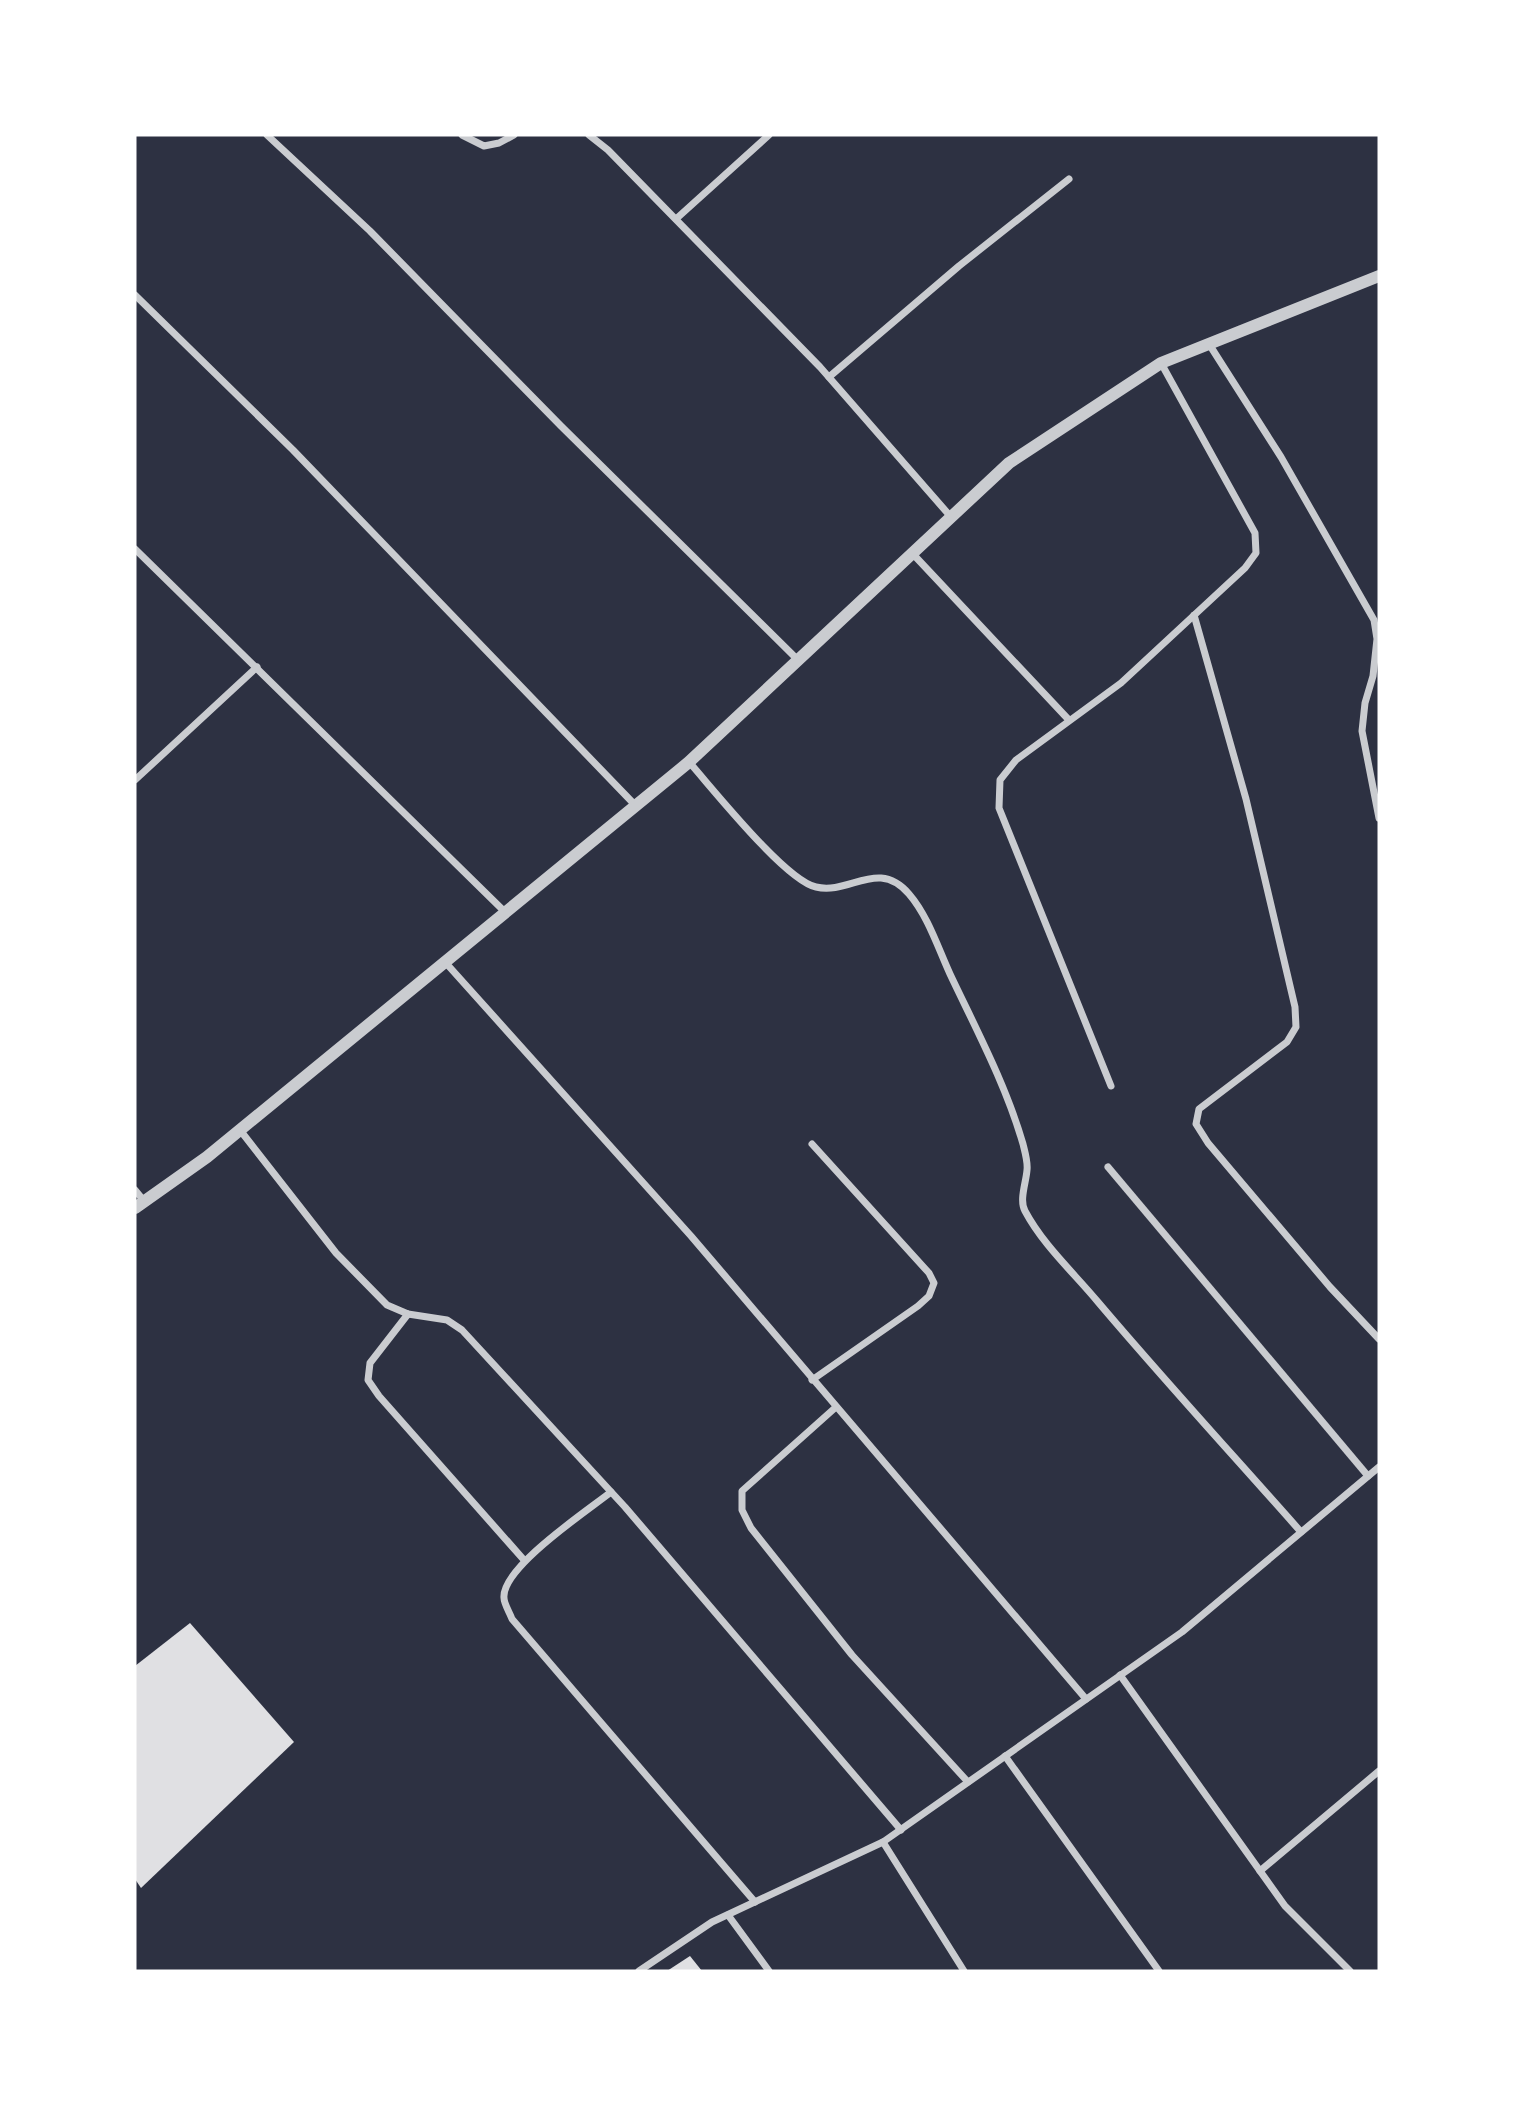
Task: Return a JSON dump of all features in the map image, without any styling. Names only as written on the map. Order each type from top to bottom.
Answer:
[{"type":"street","points":[[267,135],[370,232],[561,426],[798,660]]},
{"type":"street","points":[[462,135],[484,146],[499,143],[514,135]]},
{"type":"street","points":[[589,135],[608,150],[829,377],[951,517]]},
{"type":"street","points":[[676,219],[769,135]]},
{"type":"street","points":[[829,377],[958,266],[1069,179]]},
{"type":"street","points":[[135,1190],[140,1205],[207,1157],[689,762],[1009,463],[1161,363],[1379,275]]},
{"type":"street","points":[[135,295],[293,450],[636,806]]},
{"type":"street","points":[[1209,344],[1281,457],[1374,620],[1377,639],[1362,731],[1379,818]]},
{"type":"street","points":[[1111,1086],[999,808],[1000,780],[1016,760],[1068,719],[1121,683],[1245,568],[1256,553],[1255,533],[1161,363]]},
{"type":"street","points":[[135,549],[505,912]]},
{"type":"street","points":[[912,553],[1068,719]]},
{"type":"street","points":[[1194,615],[1246,799],[1295,1007],[1296,1027],[1287,1042],[1199,1109],[1196,1124],[1225,1164],[1379,1339]]},
{"type":"street","points":[[135,780],[257,667]]},
{"type":"street","points":[[689,762],[759,841],[797,879],[817,887],[834,887],[867,878],[892,879],[909,894],[927,925],[993,1066],[1023,1143],[1028,1167],[1023,1209],[1039,1232],[1131,1341],[1301,1532]]},
{"type":"street","points":[[445,962],[691,1236],[1086,1699]]},
{"type":"street","points":[[240,1130],[336,1253],[387,1305],[408,1314],[447,1320],[462,1330],[611,1492],[901,1829]]},
{"type":"street","points":[[812,1144],[929,1273],[934,1283],[929,1296],[918,1306],[812,1380]]},
{"type":"street","points":[[1108,1167],[1368,1476]]},
{"type":"street","points":[[408,1314],[370,1363],[368,1380],[379,1396],[524,1560]]},
{"type":"street","points":[[836,1407],[742,1492],[742,1510],[751,1528],[852,1656],[968,1782]]},
{"type":"street","points":[[639,1971],[712,1922],[883,1842],[1182,1632],[1379,1467]]},
{"type":"street","points":[[611,1492],[524,1560],[508,1580],[504,1598],[512,1619],[755,1902]]},
{"type":"street","points":[[1120,1675],[1285,1906],[1350,1971]]},
{"type":"street","points":[[1005,1756],[1159,1971]]},
{"type":"street","points":[[1260,1871],[1379,1771]]},
{"type":"street","points":[[883,1842],[964,1971]]},
{"type":"street","points":[[728,1915],[769,1971]]},
{"type":"building","points":[[190,1623],[294,1742],[141,1888],[135,1879],[135,1666]]},
{"type":"building","points":[[690,1956],[702,1971],[667,1971]]}]
